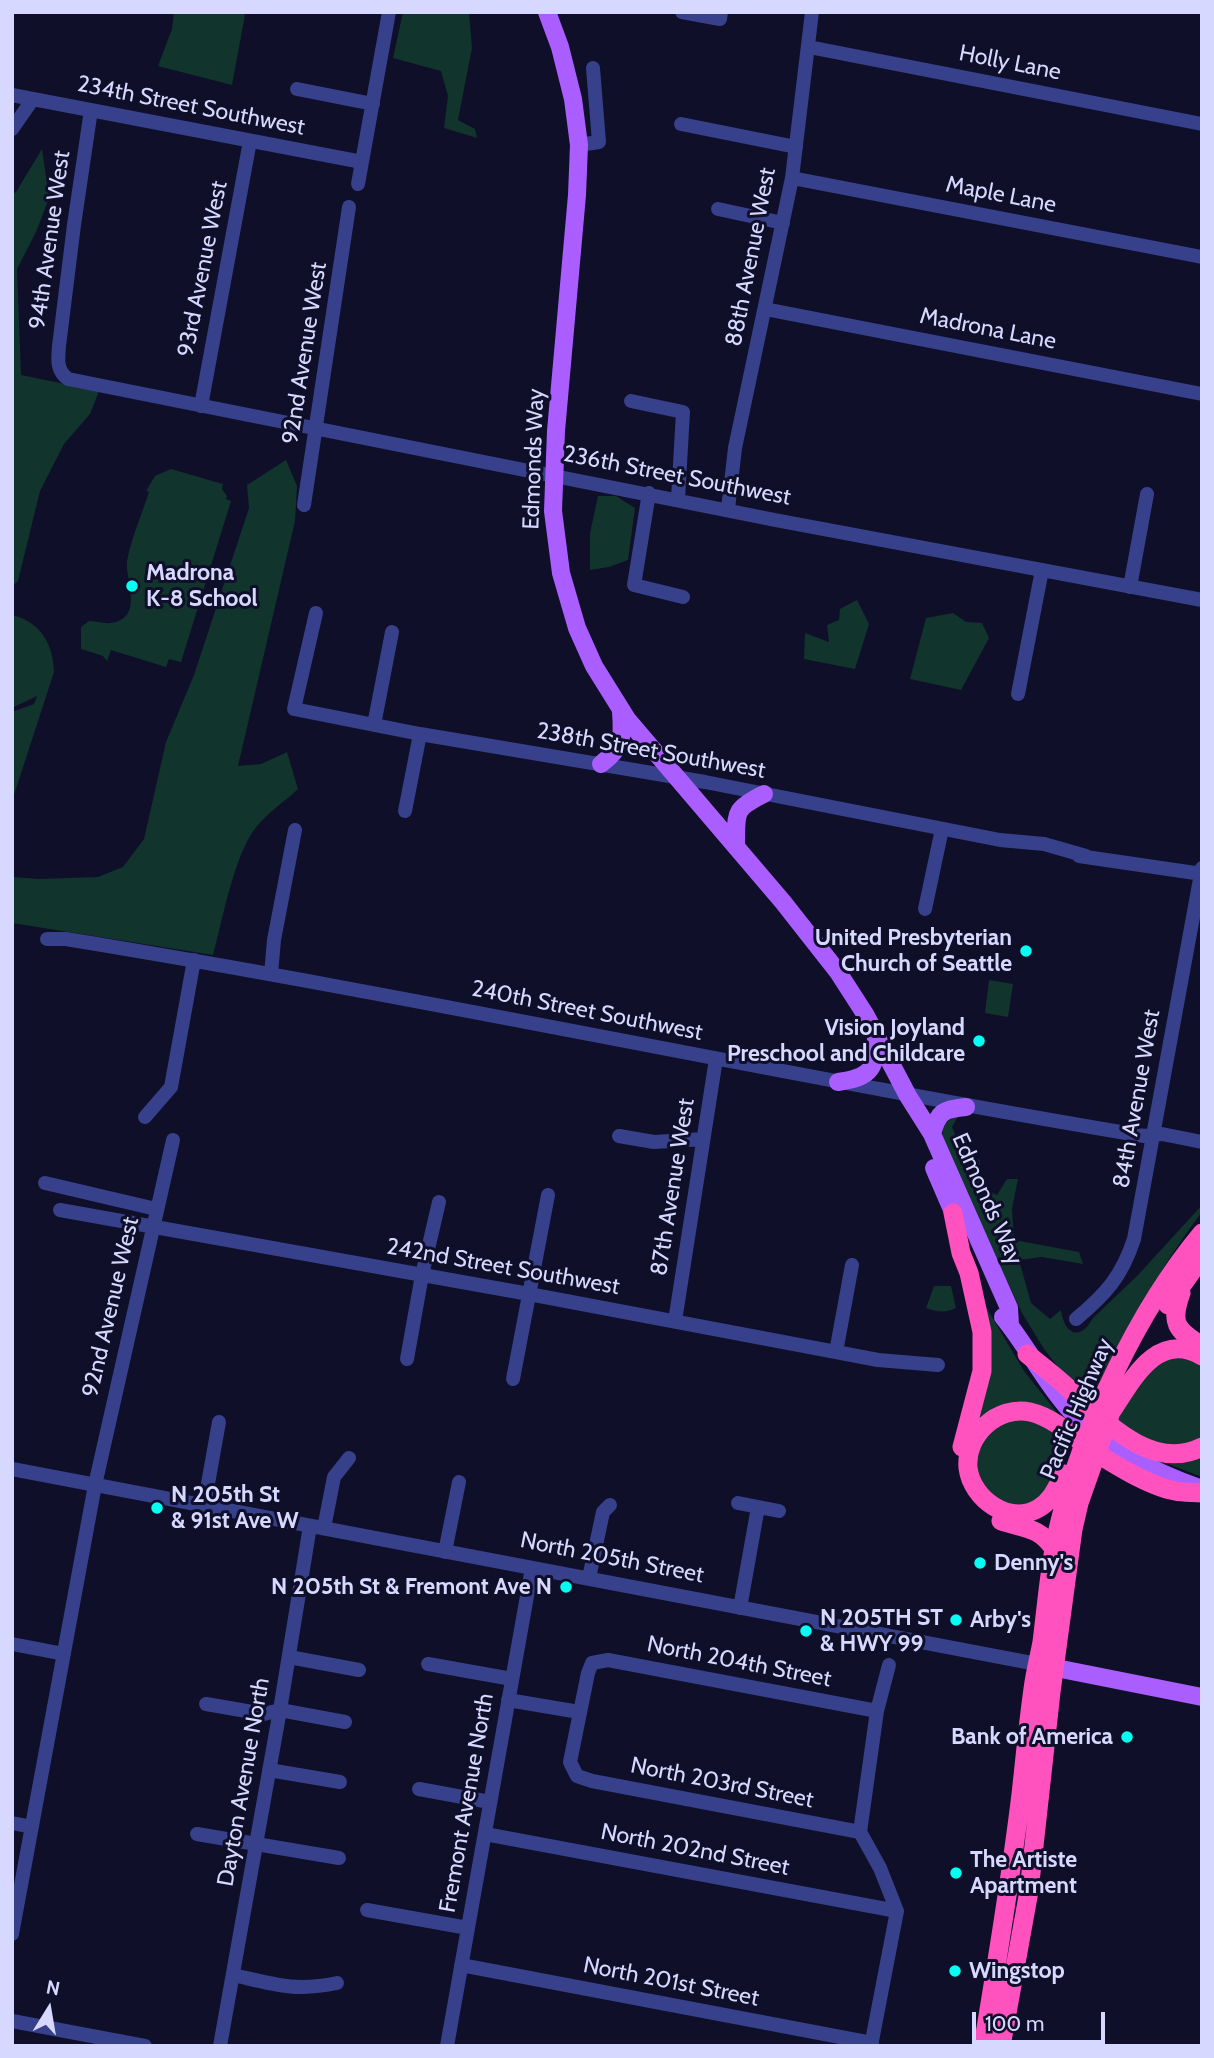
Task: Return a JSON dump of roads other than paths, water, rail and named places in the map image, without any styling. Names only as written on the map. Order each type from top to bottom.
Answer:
[{"type":"highway","points":[[953,1213],[961,1253],[978,1308],[983,1354],[977,1393],[961,1454],[963,1483],[976,1507],[987,1516],[1033,1530],[1045,1536],[1054,1549]]},
{"type":"highway","name":"Pacific Highway","points":[[1046,1666],[1054,1549],[1061,1515],[1147,1314],[1202,1233]]},
{"type":"highway","name":"Pacific Highway","points":[[1106,1409],[1150,1335],[1202,1257]]},
{"type":"highway","points":[[1186,1278],[1175,1308],[1175,1318],[1181,1331],[1202,1346]]},
{"type":"highway","points":[[1106,1409],[1155,1355],[1176,1349],[1202,1356]]},
{"type":"highway","points":[[1027,1354],[1109,1426],[1143,1447],[1171,1454],[1190,1452],[1202,1447]]},
{"type":"highway","points":[[1086,1459],[1071,1461],[1051,1497],[1041,1506],[1020,1514],[998,1508],[986,1501],[977,1492],[970,1477],[968,1463],[970,1450],[981,1430],[998,1417],[1020,1411],[1045,1417],[1094,1452],[1145,1480],[1174,1491],[1202,1491]]},
{"type":"highway","name":"Pacific Highway","points":[[1046,1666],[1086,1459]]},
{"type":"highway","points":[[983,2046],[1046,1666]]},
{"type":"highway","points":[[1001,2046],[1029,1891],[1046,1666]]},
{"type":"main road","name":"Edmonds Way","points":[[547,12],[560,47],[573,99],[579,145],[554,475],[555,532],[561,573],[571,609],[594,666],[621,712],[783,901],[838,972],[876,1032],[908,1096],[932,1134],[1009,1308],[1010,1326]]},
{"type":"main road","points":[[601,764],[613,754],[623,737],[621,712]]},
{"type":"main road","points":[[736,848],[737,817],[743,805],[764,794]]},
{"type":"main road","points":[[838,1082],[856,1080],[870,1071],[876,1055],[876,1032]]},
{"type":"main road","name":"Edmonds Way","points":[[908,1096],[953,1213],[1002,1317],[1027,1354],[1069,1408],[1109,1444],[1169,1477],[1202,1491]]},
{"type":"main road","points":[[932,1134],[938,1117],[944,1111],[966,1107]]},
{"type":"main road","name":"North 205th Street","points":[[1046,1666],[1202,1697]]},
{"type":"main road","points":[[1001,1936],[1009,1948],[1004,1978],[1011,1993]]},
{"type":"street","points":[[358,184],[389,12]]},
{"type":"street","points":[[682,12],[720,16]]},
{"type":"street","name":"88th Avenue West","points":[[728,509],[735,448],[792,178],[812,12]]},
{"type":"street","name":"Holly Lane","points":[[809,47],[1202,124]]},
{"type":"street","points":[[579,145],[599,142],[593,68]]},
{"type":"street","points":[[297,89],[373,104]]},
{"type":"street","name":"234th Street Southwest","points":[[12,95],[362,162]]},
{"type":"street","points":[[12,129],[33,99]]},
{"type":"street","name":"94th Avenue West","points":[[62,375],[58,365],[59,346],[91,110]]},
{"type":"street","points":[[681,124],[796,146]]},
{"type":"street","name":"93rd Avenue West","points":[[201,406],[250,141]]},
{"type":"street","name":"Maple Lane","points":[[792,178],[1202,257]]},
{"type":"street","name":"92nd Avenue West","points":[[304,505],[349,207]]},
{"type":"street","points":[[718,209],[783,223]]},
{"type":"street","name":"Madrona Lane","points":[[765,309],[1202,394]]},
{"type":"street","name":"236th Street Southwest","points":[[62,375],[74,381],[317,429],[1202,600]]},
{"type":"street","points":[[631,401],[683,412],[678,499]]},
{"type":"street","points":[[649,493],[634,586],[683,597]]},
{"type":"street","points":[[1130,587],[1147,494]]},
{"type":"street","points":[[1018,694],[1042,570]]},
{"type":"street","name":"238th Street Southwest","points":[[316,613],[294,709],[942,829],[1044,844],[1086,856],[1201,872]]},
{"type":"street","points":[[374,725],[392,632]]},
{"type":"street","points":[[405,811],[420,734]]},
{"type":"street","points":[[925,909],[942,829]]},
{"type":"street","points":[[271,974],[274,940],[295,830]]},
{"type":"street","name":"84th Avenue West","points":[[1076,1319],[1101,1299],[1119,1275],[1134,1239],[1201,872]]},
{"type":"street","name":"240th Street Southwest","points":[[47,939],[66,939],[271,974],[966,1107],[1144,1136],[1162,1134],[1202,1142]]},
{"type":"street","points":[[145,1117],[171,1087],[194,960]]},
{"type":"street","name":"87th Avenue West","points":[[675,1321],[716,1059]]},
{"type":"street","points":[[620,1136],[654,1142],[703,1139]]},
{"type":"street","name":"92nd Avenue West","points":[[12,1934],[95,1485],[173,1140]]},
{"type":"street","points":[[45,1183],[156,1209]]},
{"type":"street","points":[[513,1379],[548,1195]]},
{"type":"street","points":[[407,1359],[439,1202]]},
{"type":"street","name":"242nd Street Southwest","points":[[60,1210],[878,1360],[938,1365]]},
{"type":"street","points":[[836,1352],[852,1265]]},
{"type":"street","points":[[204,1506],[219,1422]]},
{"type":"street","name":"Dayton Avenue North","points":[[220,2046],[289,1657],[317,1527],[334,1477],[349,1458]]},
{"type":"street","name":"North 205th Street","points":[[12,1469],[1046,1666]]},
{"type":"street","points":[[444,1552],[458,1482]]},
{"type":"street","points":[[738,1503],[779,1511]]},
{"type":"street","points":[[589,1578],[603,1512],[610,1505]]},
{"type":"street","points":[[740,1608],[758,1507]]},
{"type":"street","name":"Fremont Avenue North","points":[[447,2046],[532,1568]]},
{"type":"street","points":[[12,1644],[64,1654]]},
{"type":"street","points":[[289,1657],[359,1670]]},
{"type":"street","name":"North 204th Street","points":[[579,1713],[592,1663],[608,1660],[877,1711]]},
{"type":"street","points":[[428,1664],[512,1679]]},
{"type":"street","points":[[872,2044],[897,1910],[880,1868],[860,1832],[877,1711],[889,1665]]},
{"type":"street","points":[[508,1700],[579,1713]]},
{"type":"street","points":[[206,1704],[264,1714],[280,1710],[345,1722]]},
{"type":"street","name":"North 203rd Street","points":[[579,1713],[570,1762],[577,1776],[860,1832]]},
{"type":"street","points":[[270,1770],[340,1782]]},
{"type":"street","points":[[419,1789],[490,1802]]},
{"type":"street","points":[[12,1823],[32,1827]]},
{"type":"street","points":[[197,1834],[338,1858]]},
{"type":"street","name":"North 202nd Street","points":[[485,1834],[897,1910]]},
{"type":"street","points":[[367,1910],[468,1927]]},
{"type":"street","name":"North 201st Street","points":[[461,1965],[872,2044]]},
{"type":"street","points":[[233,1975],[296,1988],[337,1983]]},
{"type":"street","points":[[12,2021],[102,2042],[145,2046]]},
{"type":"place","name":"Madrona K-8 School","points":[[132,586]]},
{"type":"place","name":"United Presbyterian Church of Seattle","points":[[1026,951]]},
{"type":"place","name":"Vision Joyland Preschool and Childcare","points":[[979,1041]]},
{"type":"place","name":"N 205th St & 91st Ave W","points":[[157,1508]]},
{"type":"place","name":"Denny's","points":[[980,1563]]},
{"type":"place","name":"N 205th St & Fremont Ave N","points":[[566,1587]]},
{"type":"place","name":"Arby's","points":[[956,1620]]},
{"type":"place","name":"N 205TH ST & HWY 99","points":[[806,1631]]},
{"type":"place","name":"Bank of America","points":[[1127,1737]]},
{"type":"place","name":"The Artiste Apartment","points":[[956,1873]]},
{"type":"place","name":"Wingstop","points":[[955,1971]]}]
